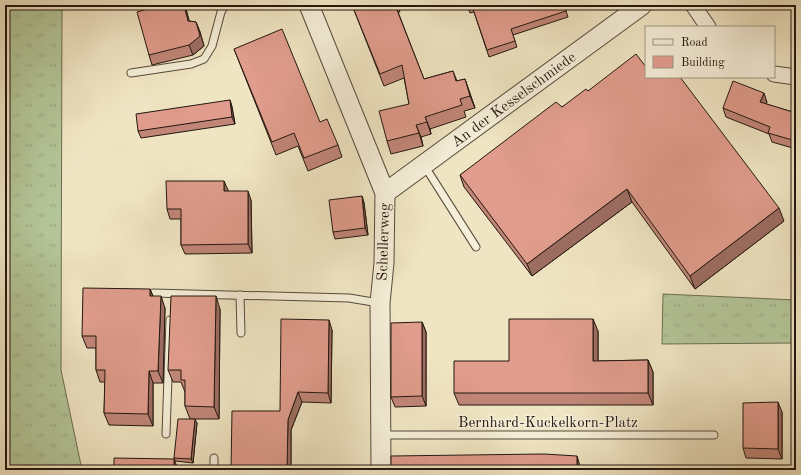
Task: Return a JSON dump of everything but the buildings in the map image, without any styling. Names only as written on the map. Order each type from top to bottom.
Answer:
[{"type":"street","name":"Schellerweg","points":[[309,5],[385,193],[384,263],[380,302],[382,435],[381,470]]},
{"type":"street","name":"An der Kesselschmiede","points":[[385,193],[642,5]]},
{"type":"street","points":[[693,5],[707,26]]},
{"type":"street","points":[[775,74],[796,77]]},
{"type":"lane","points":[[132,73],[191,64],[204,59],[212,46],[221,12],[226,5]]},
{"type":"lane","points":[[424,165],[476,247]]},
{"type":"lane","points":[[154,293],[349,298],[380,302]]},
{"type":"lane","points":[[171,294],[171,301]]},
{"type":"lane","points":[[240,295],[241,333]]},
{"type":"lane","points":[[166,434],[171,309]]},
{"type":"lane","name":"Bernhard-Kuckelkorn-Platz","points":[[382,435],[714,435]]},
{"type":"lane","points":[[214,458],[214,470]]},
{"type":"green space","points":[[5,5],[62,5],[61,370],[82,470],[5,470]]},
{"type":"green space","points":[[663,294],[796,300],[796,343],[662,344]]}]
